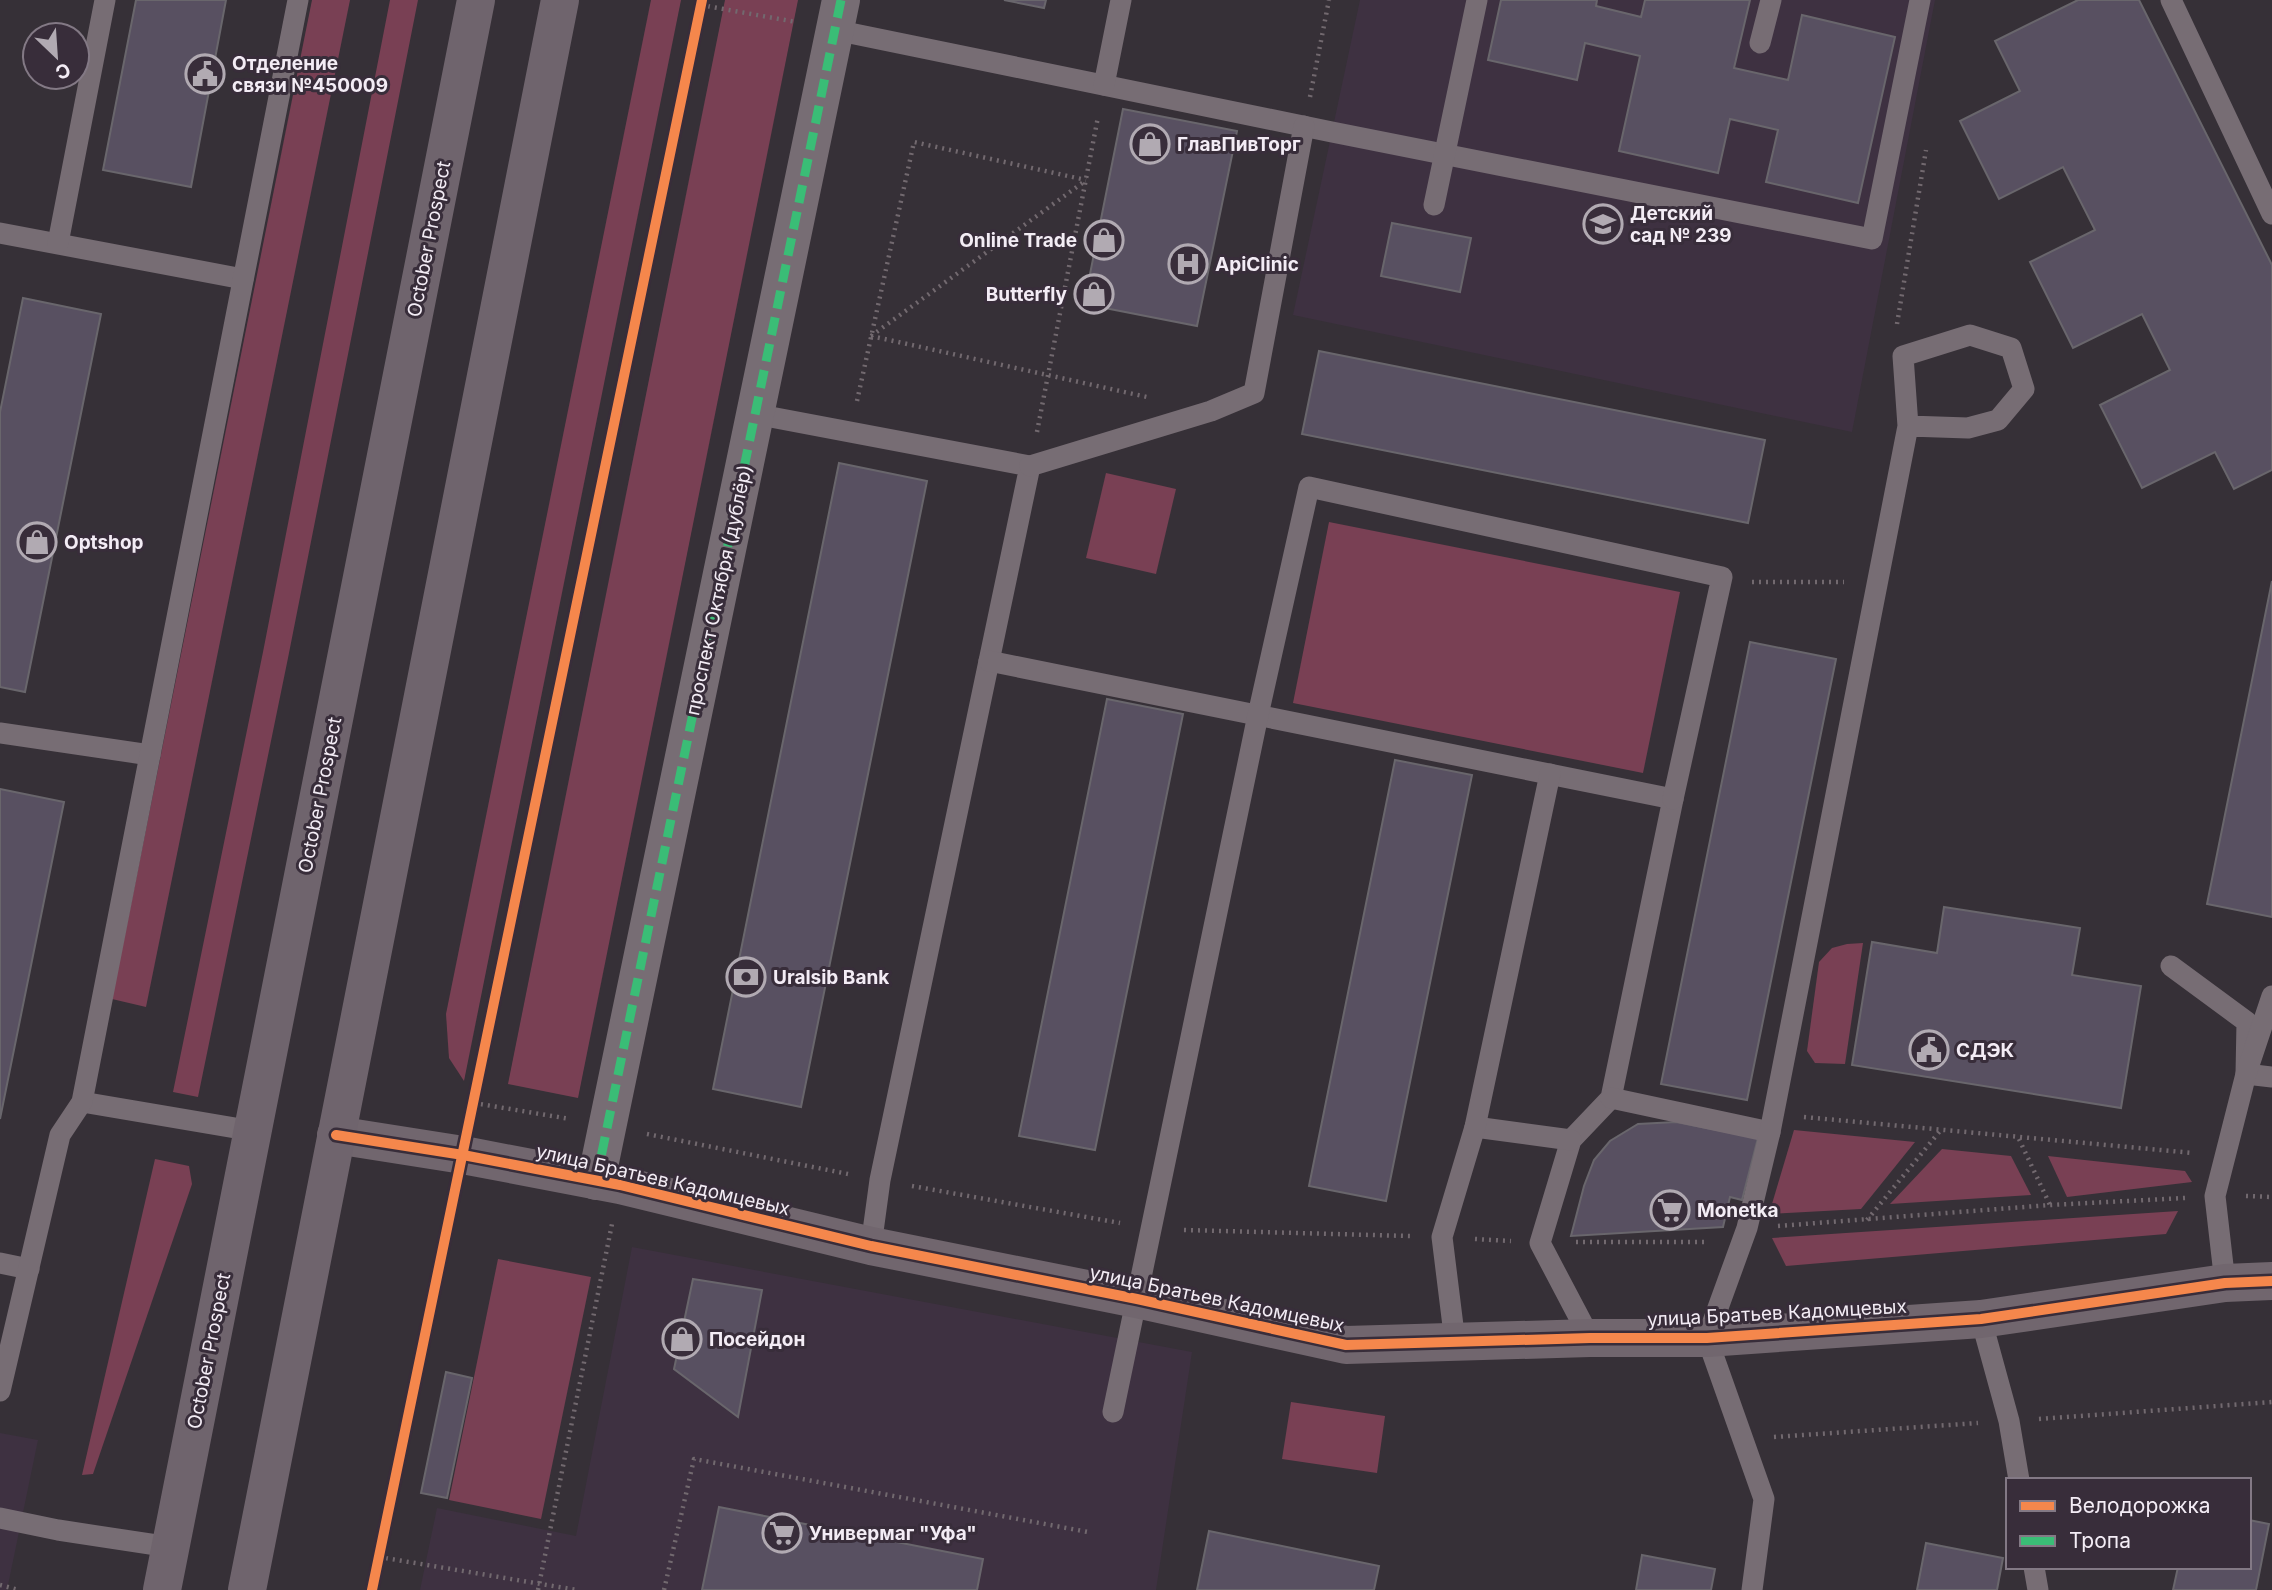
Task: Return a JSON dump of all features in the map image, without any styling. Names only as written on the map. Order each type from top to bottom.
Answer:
[{"type":"main road","name":"October Prospect","points":[[162,1590],[477,0]]},
{"type":"main road","points":[[247,1590],[560,0]]},
{"type":"street","name":"проспект Октября (дублёр)","points":[[608,1183],[608,1126],[838,15]]},
{"type":"street","name":"улица Братьев Кадомцевых","points":[[336,1135],[463,1155],[608,1183],[871,1246],[1137,1299],[1346,1345],[1590,1338],[1707,1338],[1981,1319],[2225,1283],[2272,1281]]},
{"type":"lane","points":[[58,243],[105,0]]},
{"type":"lane","points":[[0,1391],[60,1135],[82,1102],[298,0]]},
{"type":"lane","points":[[1104,85],[1121,0]]},
{"type":"lane","points":[[1434,205],[1477,0]]},
{"type":"lane","points":[[1760,43],[1771,0]]},
{"type":"lane","points":[[838,15],[1104,85],[1872,239],[1920,0]]},
{"type":"lane","points":[[2171,0],[2272,214]]},
{"type":"lane","points":[[755,414],[1030,466],[1211,411],[1254,393],[1304,126]]},
{"type":"lane","points":[[0,233],[243,279]]},
{"type":"lane","points":[[1752,1590],[1764,1499],[1707,1338],[1747,1228],[1772,1123],[1908,426],[1903,356],[1970,335],[2011,348],[2024,389],[1998,420],[1968,429],[1908,426]]},
{"type":"lane","points":[[871,1246],[880,1180],[1030,466]]},
{"type":"lane","points":[[1113,1412],[1258,715],[1309,486],[1722,577],[1611,1098],[1571,1140],[1540,1243],[1590,1338]]},
{"type":"lane","points":[[989,661],[1673,799]]},
{"type":"lane","points":[[0,733],[150,755]]},
{"type":"lane","points":[[1455,1342],[1442,1237],[1475,1127],[1550,774]]},
{"type":"lane","points":[[2171,966],[2247,1022],[2246,1074]]},
{"type":"lane","points":[[2225,1283],[2215,1196],[2246,1074],[2272,996]]},
{"type":"lane","points":[[2246,1074],[2272,1077]]},
{"type":"lane","points":[[1611,1098],[1772,1123]]},
{"type":"lane","points":[[82,1102],[253,1131]]},
{"type":"lane","points":[[1475,1127],[1571,1140]]},
{"type":"lane","points":[[0,1263],[29,1269]]},
{"type":"lane","points":[[1981,1319],[2009,1421],[2019,1478]]},
{"type":"lane","points":[[0,1518],[170,1547]]},
{"type":"lane","points":[[2034,1569],[2038,1590]]},
{"type":"path","points":[[1304,126],[1329,0]]},
{"type":"path","points":[[698,19],[702,3],[838,15]]},
{"type":"path","points":[[1030,466],[1104,85]]},
{"type":"path","points":[[850,432],[914,142],[1086,180]]},
{"type":"path","points":[[1903,356],[1896,320],[1926,149]]},
{"type":"path","points":[[871,336],[1086,180]]},
{"type":"path","points":[[871,336],[1211,411]]},
{"type":"path","points":[[1758,583],[1837,582]]},
{"type":"path","points":[[463,1155],[477,1089]]},
{"type":"path","points":[[474,1103],[1151,1228],[1442,1237],[1540,1243],[1730,1241],[1747,1228],[2050,1205],[2215,1196],[2272,1197]]},
{"type":"path","points":[[1772,1123],[1940,1130],[2225,1156]]},
{"type":"path","points":[[1867,1220],[1940,1130]]},
{"type":"path","points":[[2019,1138],[2050,1205]]},
{"type":"path","points":[[539,1587],[608,1183]]},
{"type":"path","points":[[664,1590],[694,1459],[1088,1532]]},
{"type":"path","points":[[382,1544],[377,1562],[539,1587],[577,1590]]},
{"type":"path","points":[[0,1586],[19,1590]]},
{"type":"shaded area","points":[[312,0],[350,0],[146,1007],[112,999]]},
{"type":"shaded area","points":[[390,0],[418,0],[198,1097],[173,1092],[263,652]]},
{"type":"shaded area","points":[[651,0],[681,0],[464,1081],[449,1058],[446,1014]]},
{"type":"shaded area","points":[[725,0],[798,0],[578,1098],[508,1084]]},
{"type":"shaded area","name":"Детский сад № 239","points":[[1360,0],[1935,0],[1852,432],[1293,315]]},
{"type":"shaded area","points":[[1106,473],[1176,489],[1156,574],[1086,558]]},
{"type":"shaded area","points":[[1329,522],[1680,592],[1643,773],[1293,703]]},
{"type":"shaded area","points":[[1863,943],[1845,1064],[1815,1063],[1807,1051],[1819,962],[1832,948]]},
{"type":"shaded area","points":[[1794,1130],[1915,1142],[1861,1209],[1769,1214]]},
{"type":"shaded area","points":[[1942,1149],[2011,1156],[2031,1195],[1890,1204]]},
{"type":"shaded area","points":[[2048,1156],[2185,1171],[2192,1182],[2067,1197]]},
{"type":"shaded area","points":[[155,1159],[189,1166],[192,1184],[93,1474],[82,1475]]},
{"type":"shaded area","points":[[2178,1211],[2166,1234],[1786,1266],[1772,1238]]},
{"type":"shaded area","points":[[632,1247],[1192,1352],[1156,1590],[420,1590],[437,1508],[576,1536]]},
{"type":"shaded area","points":[[498,1259],[591,1277],[541,1519],[449,1500]]},
{"type":"shaded area","points":[[1291,1402],[1385,1416],[1377,1473],[1282,1459]]},
{"type":"shaded area","points":[[0,1433],[38,1440],[7,1590],[0,1590]]},
{"type":"building","points":[[136,0],[226,0],[191,187],[103,170]]},
{"type":"building","points":[[1004,0],[1046,0],[1044,8]]},
{"type":"building","points":[[1501,0],[1597,0],[1596,6],[1641,17],[1645,0],[1750,0],[1734,68],[1788,80],[1802,15],[1895,37],[1858,203],[1766,182],[1778,130],[1730,119],[1718,173],[1619,151],[1640,56],[1585,43],[1577,80],[1488,60]]},
{"type":"building","points":[[2078,0],[2139,0],[2272,265],[2272,470],[2234,489],[2215,452],[2142,488],[2100,405],[2170,370],[2142,314],[2073,348],[2030,262],[2095,230],[2063,167],[1999,199],[1960,121],[2020,91],[1995,41]]},
{"type":"building","points":[[1123,109],[1237,131],[1197,326],[1084,304]]},
{"type":"building","points":[[1392,223],[1471,238],[1460,292],[1381,276]]},
{"type":"building","points":[[23,298],[101,314],[25,692],[0,687],[0,412]]},
{"type":"building","points":[[1319,351],[1765,440],[1748,523],[1302,434]]},
{"type":"building","points":[[839,463],[927,481],[801,1107],[713,1089]]},
{"type":"building","points":[[2272,581],[2272,917],[2207,904]]},
{"type":"building","points":[[1750,642],[1836,659],[1747,1100],[1661,1084]]},
{"type":"building","points":[[1107,699],[1183,714],[1095,1150],[1019,1136]]},
{"type":"building","points":[[1395,760],[1472,775],[1386,1201],[1309,1186]]},
{"type":"building","points":[[0,789],[64,802],[0,1119]]},
{"type":"building","points":[[1944,907],[2080,928],[2072,975],[2141,986],[2121,1108],[1852,1065],[1872,942],[1937,953]]},
{"type":"building","points":[[1676,1122],[1758,1138],[1742,1200],[1730,1197],[1723,1227],[1571,1236],[1594,1160],[1610,1141],[1638,1124]]},
{"type":"building","points":[[693,1279],[762,1290],[738,1417],[674,1369]]},
{"type":"building","points":[[446,1372],[472,1378],[447,1498],[421,1493]]},
{"type":"building","name":"Универмаг \"Уфа\"","points":[[719,1507],[983,1559],[977,1590],[702,1590]]},
{"type":"building","points":[[2251,1520],[2269,1524],[2256,1590],[2173,1590],[2178,1569],[2251,1569]]},
{"type":"building","points":[[1209,1531],[1379,1566],[1374,1590],[1197,1590]]},
{"type":"building","points":[[1926,1543],[2003,1558],[1997,1590],[1917,1590]]},
{"type":"building","points":[[1642,1555],[1715,1569],[1711,1590],[1636,1590]]},
{"type":"marked path","points":[[596,1181],[841,0]]},
{"type":"cycle path","points":[[372,1590],[702,0]]},
{"type":"cycle path","points":[[336,1135],[463,1155],[620,1185],[871,1246],[1137,1299],[1346,1345],[1590,1338],[1707,1338],[1981,1319],[2225,1283],[2272,1281]]},
{"type":"place","name":"Отделение связи №450009","points":[[205,74]]},
{"type":"place","name":"ГлавПивТорг","points":[[1150,144]]},
{"type":"place","name":"Детский сад № 239","points":[[1603,224]]},
{"type":"place","name":"Online Trade","points":[[1104,240]]},
{"type":"place","name":"ApiClinic","points":[[1188,264]]},
{"type":"place","name":"Butterfly","points":[[1094,294]]},
{"type":"place","name":"Optshop","points":[[37,542]]},
{"type":"place","name":"Uralsib Bank","points":[[746,977]]},
{"type":"place","name":"СДЭК","points":[[1929,1050]]},
{"type":"place","name":"Monetka","points":[[1670,1210]]},
{"type":"place","name":"Посейдон","points":[[682,1339]]},
{"type":"place","name":"Универмаг \"Уфа\"","points":[[782,1533]]}]
